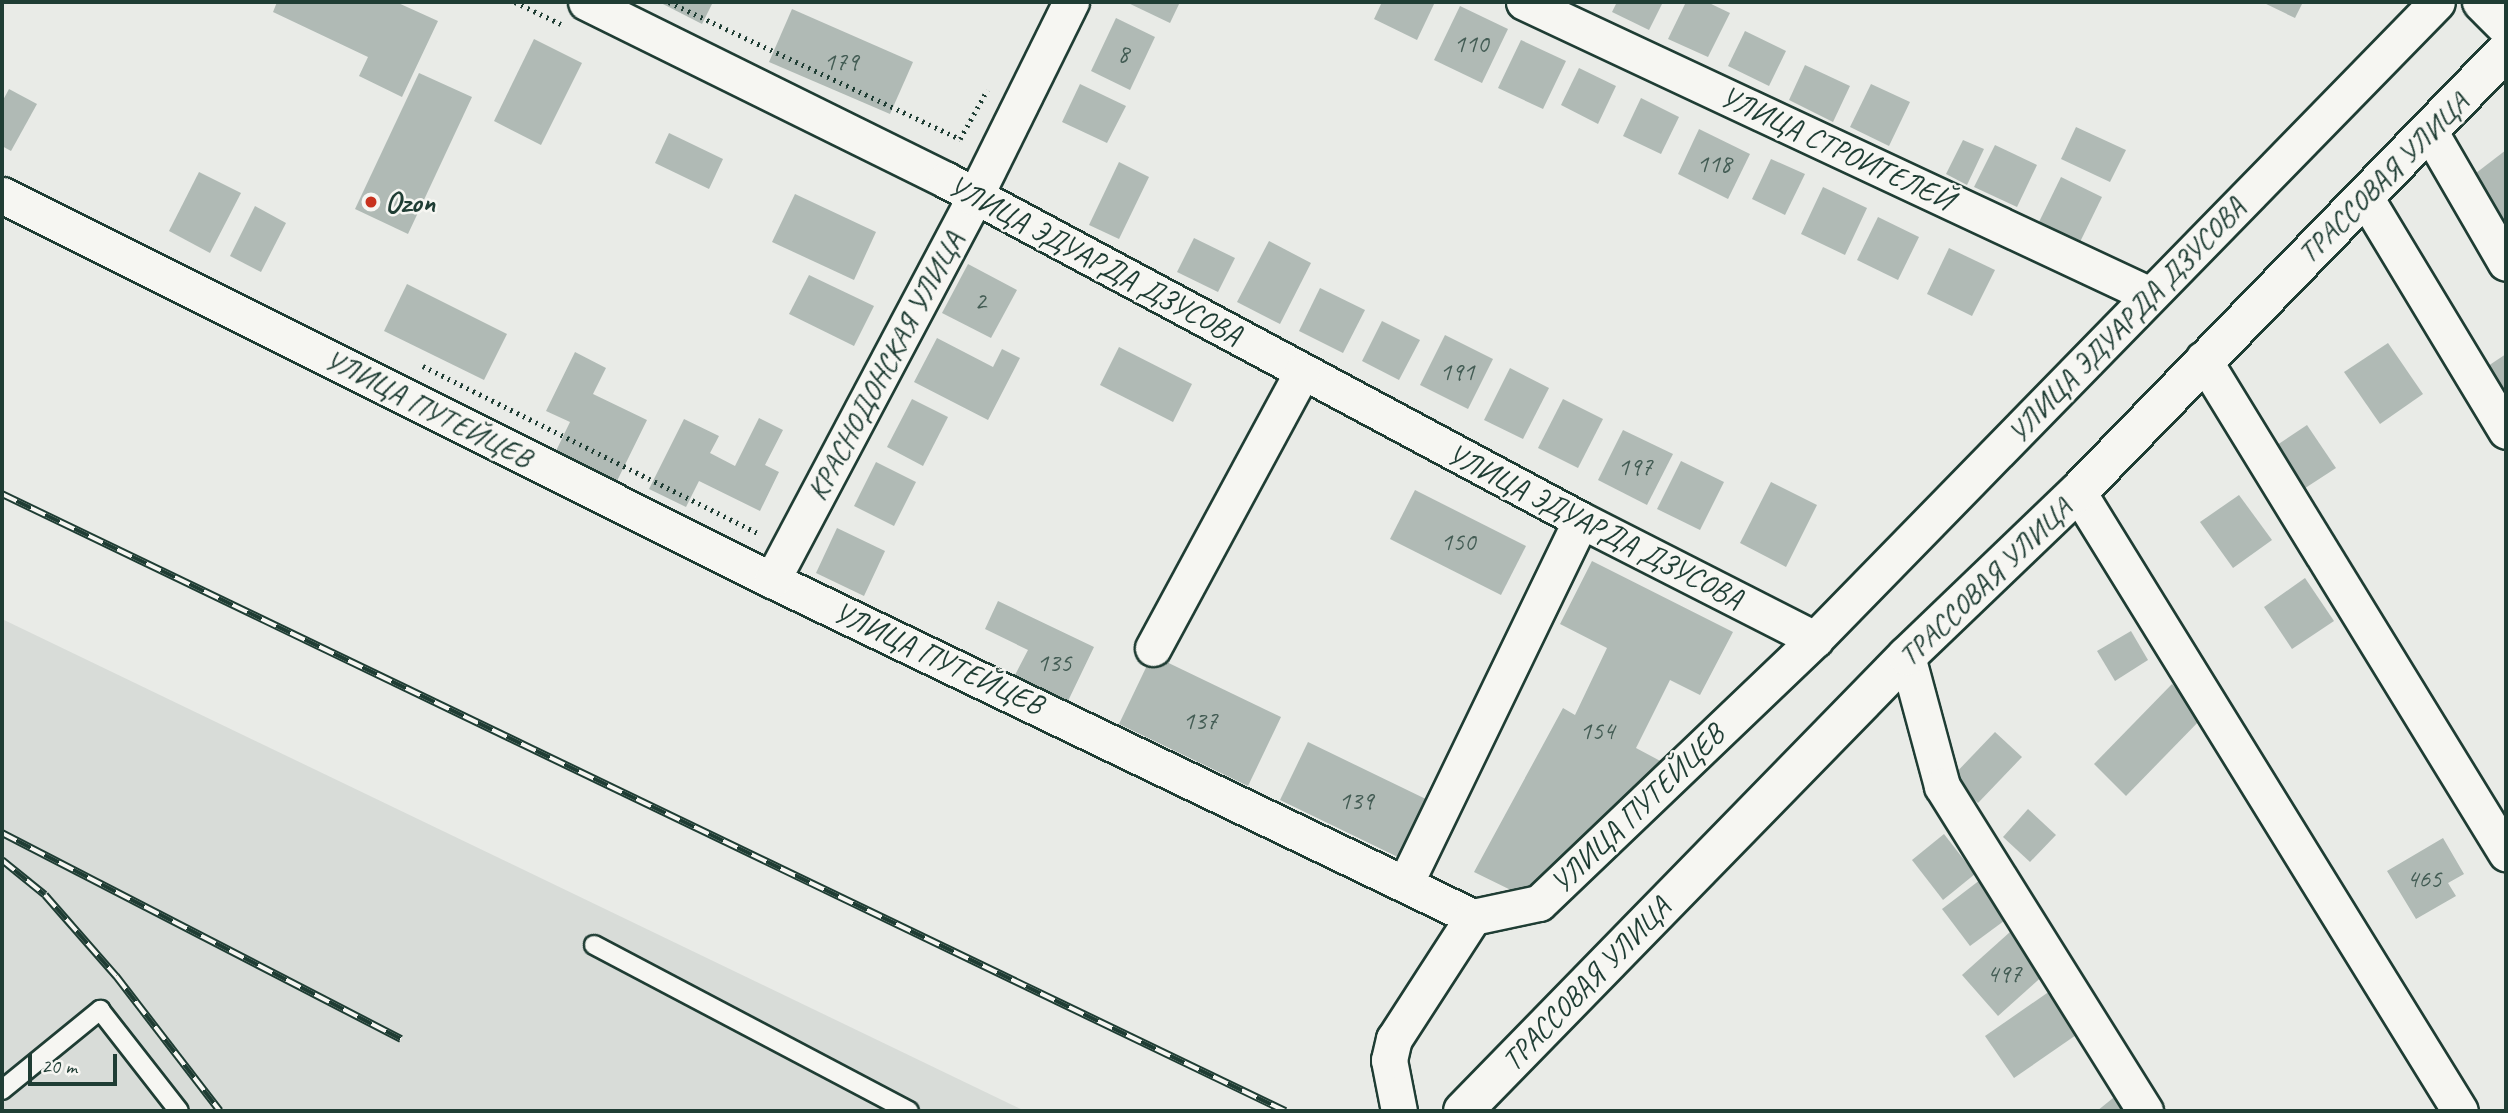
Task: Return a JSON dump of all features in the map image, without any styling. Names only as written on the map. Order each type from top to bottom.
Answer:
[{"type":"street","name":"УЛИЦА ЭДУАРДА ДЗУСОВА","points":[[586,2],[974,198],[1581,520],[1815,639],[2437,2]]},
{"type":"street","name":"КРАСНОДОНСКАЯ УЛИЦА","points":[[772,580],[974,198],[1071,2]]},
{"type":"street","name":"УЛИЦА СТРОИТЕЛЕЙ","points":[[1524,2],[2150,295]]},
{"type":"street","points":[[2482,2],[2506,26]]},
{"type":"street","name":"ТРАССОВАЯ УЛИЦА","points":[[1463,1111],[1907,656],[2078,492],[2203,359],[2430,132],[2506,51]]},
{"type":"street","points":[[2430,132],[2506,263]]},
{"type":"street","name":"УЛИЦА ПУТЕЙЦЕВ","points":[[2,195],[772,580],[1473,917],[1539,903],[1815,639]]},
{"type":"street","points":[[2365,197],[2506,430]]},
{"type":"street","points":[[2203,359],[2506,853]]},
{"type":"street","points":[[1153,648],[1302,373]]},
{"type":"street","points":[[2078,492],[2460,1111]]},
{"type":"street","points":[[1405,884],[1581,520]]},
{"type":"street","points":[[1907,656],[1942,786],[2145,1111]]},
{"type":"street","points":[[1399,1111],[1389,1060],[1394,1038],[1473,917]]},
{"type":"lane","points":[[594,945],[909,1111]]},
{"type":"lane","points":[[2,1090],[100,1010],[179,1111]]},
{"type":"path","points":[[668,2],[960,139],[987,90]]},
{"type":"path","points":[[412,360],[766,537]]},
{"type":"shaded area","points":[[2,619],[1025,1111],[2,1111]]},
{"type":"building","points":[[277,2],[396,2],[438,21],[402,97],[359,76],[368,57],[273,12]]},
{"type":"building","points":[[659,2],[713,2],[702,24]]},
{"type":"building","points":[[1126,2],[1180,2],[1170,23]]},
{"type":"building","points":[[1382,2],[1435,2],[1417,40],[1374,19]]},
{"type":"building","points":[[1617,2],[1663,2],[1649,30],[1612,12]]},
{"type":"building","points":[[1686,2],[1707,2],[1730,13],[1708,57],[1668,39]]},
{"type":"building","points":[[2262,2],[2303,2],[2295,18]]},
{"type":"building","points":[[1460,6],[1508,29],[1482,83],[1434,60]]},
{"type":"building","points":[[792,9],[913,62],[890,114],[769,62]]},
{"type":"building","points":[[1116,18],[1155,37],[1130,90],[1091,71]]},
{"type":"building","points":[[1745,31],[1786,51],[1769,86],[1728,66]]},
{"type":"building","points":[[534,39],[582,63],[541,145],[494,121]]},
{"type":"building","points":[[1521,40],[1566,61],[1543,109],[1498,88]]},
{"type":"building","points":[[1805,65],[1850,86],[1833,122],[1789,100]]},
{"type":"building","points":[[1579,68],[1616,86],[1598,124],[1561,105]]},
{"type":"building","points":[[419,73],[472,97],[408,234],[355,209]]},
{"type":"building","points":[[1080,84],[1126,106],[1107,143],[1062,122]]},
{"type":"building","points":[[1871,84],[1910,102],[1889,146],[1850,127]]},
{"type":"building","points":[[9,89],[37,104],[11,151],[2,146],[2,102]]},
{"type":"building","points":[[1641,98],[1679,117],[1661,154],[1623,136]]},
{"type":"building","points":[[2076,127],[2126,150],[2110,182],[2061,159]]},
{"type":"building","points":[[1699,129],[1750,154],[1728,199],[1678,174]]},
{"type":"building","points":[[669,133],[723,159],[709,189],[655,163]]},
{"type":"building","points":[[1963,140],[1984,149],[1967,185],[1946,174]]},
{"type":"building","points":[[1995,145],[2037,165],[2017,207],[1974,187]]},
{"type":"building","points":[[2506,150],[2506,234],[2463,183]]},
{"type":"building","points":[[1771,159],[1805,174],[1785,215],[1752,199]]},
{"type":"building","points":[[1119,162],[1149,177],[1119,239],[1089,225]]},
{"type":"building","points":[[199,172],[241,193],[210,253],[169,231]]},
{"type":"building","points":[[2061,177],[2102,197],[2080,242],[2039,222]]},
{"type":"building","points":[[1823,187],[1867,208],[1845,255],[1801,234]]},
{"type":"building","points":[[795,194],[876,232],[854,280],[772,242]]},
{"type":"building","points":[[255,206],[286,223],[261,272],[230,256]]},
{"type":"building","points":[[1878,217],[1919,237],[1898,280],[1857,260]]},
{"type":"building","points":[[1194,238],[1235,258],[1218,292],[1177,272]]},
{"type":"building","points":[[1269,241],[1311,263],[1280,324],[1237,302]]},
{"type":"building","points":[[1949,248],[1995,270],[1972,316],[1927,294]]},
{"type":"building","points":[[968,264],[1017,290],[991,338],[942,313]]},
{"type":"building","points":[[809,275],[874,306],[854,346],[789,314]]},
{"type":"building","points":[[407,284],[507,334],[484,380],[384,331]]},
{"type":"building","points":[[1320,288],[1365,310],[1343,353],[1299,331]]},
{"type":"building","points":[[1382,321],[1420,340],[1399,380],[1362,361]]},
{"type":"building","points":[[1445,335],[1493,359],[1468,409],[1420,385]]},
{"type":"building","points":[[937,338],[993,367],[1002,349],[1020,358],[988,420],[914,382]]},
{"type":"building","points":[[2388,343],[2423,394],[2380,424],[2344,372]]},
{"type":"building","points":[[1119,347],[1192,384],[1173,422],[1100,385]]},
{"type":"building","points":[[575,352],[606,368],[593,394],[647,420],[616,483],[555,453],[570,422],[546,411]]},
{"type":"building","points":[[2506,354],[2506,408],[2479,372]]},
{"type":"building","points":[[1510,368],[1549,388],[1523,439],[1484,420]]},
{"type":"building","points":[[912,399],[948,417],[923,466],[887,447]]},
{"type":"building","points":[[1563,399],[1603,419],[1578,468],[1538,448]]},
{"type":"building","points":[[759,418],[783,430],[765,465],[779,472],[760,511],[699,481],[686,507],[649,489],[684,419],[719,436],[710,453],[735,466]]},
{"type":"building","points":[[2307,425],[2336,468],[2293,496],[2265,453]]},
{"type":"building","points":[[1623,430],[1673,454],[1647,505],[1598,480]]},
{"type":"building","points":[[1681,461],[1724,482],[1700,530],[1657,509]]},
{"type":"building","points":[[876,462],[916,482],[894,526],[854,506]]},
{"type":"building","points":[[1771,482],[1817,505],[1786,567],[1740,543]]},
{"type":"building","points":[[1415,490],[1526,546],[1501,595],[1390,539]]},
{"type":"building","points":[[2239,495],[2272,540],[2233,568],[2200,522]]},
{"type":"building","points":[[837,528],[885,551],[864,596],[816,573]]},
{"type":"building","points":[[1592,561],[1733,632],[1700,695],[1670,680],[1636,748],[1666,764],[1521,895],[1474,872],[1563,708],[1575,715],[1607,648],[1560,624]]},
{"type":"building","points":[[2305,578],[2334,621],[2292,649],[2264,607]]},
{"type":"building","points":[[998,601],[1094,647],[1068,701],[1015,675],[1028,650],[985,629]]},
{"type":"building","points":[[2131,631],[2148,660],[2115,681],[2097,651]]},
{"type":"building","points":[[1152,655],[1281,717],[1248,786],[1119,724]]},
{"type":"building","points":[[2172,684],[2204,716],[2126,796],[2094,764]]},
{"type":"building","points":[[1995,732],[2022,757],[1978,803],[1951,778]]},
{"type":"building","points":[[1308,742],[1432,802],[1404,860],[1280,800]]},
{"type":"building","points":[[2028,809],[2056,835],[2030,862],[2003,837]]},
{"type":"building","points":[[1944,834],[1975,874],[1943,900],[1912,860]]},
{"type":"building","points":[[2443,838],[2464,874],[2448,883],[2456,896],[2416,919],[2387,871]]},
{"type":"building","points":[[1980,880],[2008,918],[1970,946],[1942,909]]},
{"type":"building","points":[[2010,932],[2046,973],[1998,1016],[1962,975]]},
{"type":"building","points":[[2050,991],[2079,1033],[2014,1078],[1985,1036]]},
{"type":"building","points":[[2118,1094],[2132,1111],[2097,1111]]},
{"type":"railway","points":[[2,494],[1285,1111]]},
{"type":"railway","points":[[2,833],[401,1039]]},
{"type":"railway","points":[[2,860],[45,895],[116,976],[220,1111]]},
{"type":"place","name":"Ozon","points":[[371,202]]}]
